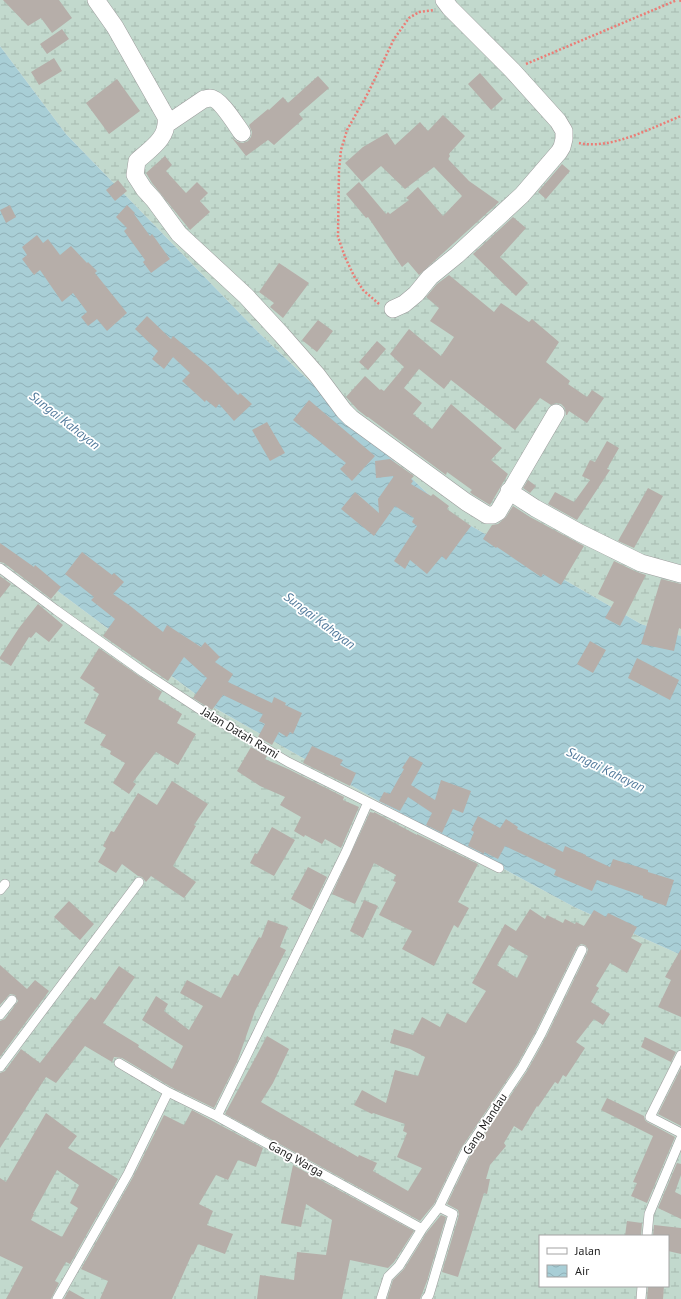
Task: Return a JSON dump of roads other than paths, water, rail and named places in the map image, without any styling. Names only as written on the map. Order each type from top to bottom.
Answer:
[{"type":"street","points":[[96,0],[115,27],[166,117],[167,124],[165,132],[157,144],[137,161],[135,175],[179,234],[246,296],[317,375],[351,418],[466,502],[487,515],[493,515],[498,512],[556,413]]},
{"type":"street","points":[[393,308],[404,304],[416,294],[430,277],[457,255],[522,195],[559,152],[564,139],[564,131],[561,126],[512,70],[447,4]]},
{"type":"street","points":[[167,124],[204,99],[210,98],[215,99],[220,104],[242,133]]},
{"type":"street","points":[[509,491],[535,508],[580,533],[641,563],[681,574]]},
{"type":"lane","name":"Jalan Datah Rami","points":[[0,568],[142,672],[207,714],[288,762],[499,868]]},
{"type":"lane","points":[[216,1116],[346,852],[368,802]]},
{"type":"lane","points":[[0,1067],[139,882]]},
{"type":"lane","name":"Gang Mandau","points":[[381,1299],[388,1277],[399,1266],[422,1228],[439,1207],[465,1153],[522,1068],[582,950]]},
{"type":"lane","points":[[0,1015],[12,1000]]},
{"type":"lane","points":[[681,1055],[650,1117],[681,1133]]},
{"type":"lane","name":"Gang Warga","points":[[119,1063],[168,1092],[216,1116],[422,1228]]},
{"type":"lane","points":[[57,1299],[128,1174],[168,1092]]},
{"type":"lane","points":[[647,1235],[649,1214],[681,1138]]},
{"type":"lane","points":[[426,1299],[429,1295],[453,1214],[439,1207]]},
{"type":"lane","points":[[640,1299],[642,1287]]},
{"type":"water","name":"Sungai Kahayan","points":[[0,46],[66,134],[259,333],[447,512],[641,624],[681,636],[681,955],[574,907],[382,803],[213,707],[0,548]]}]
